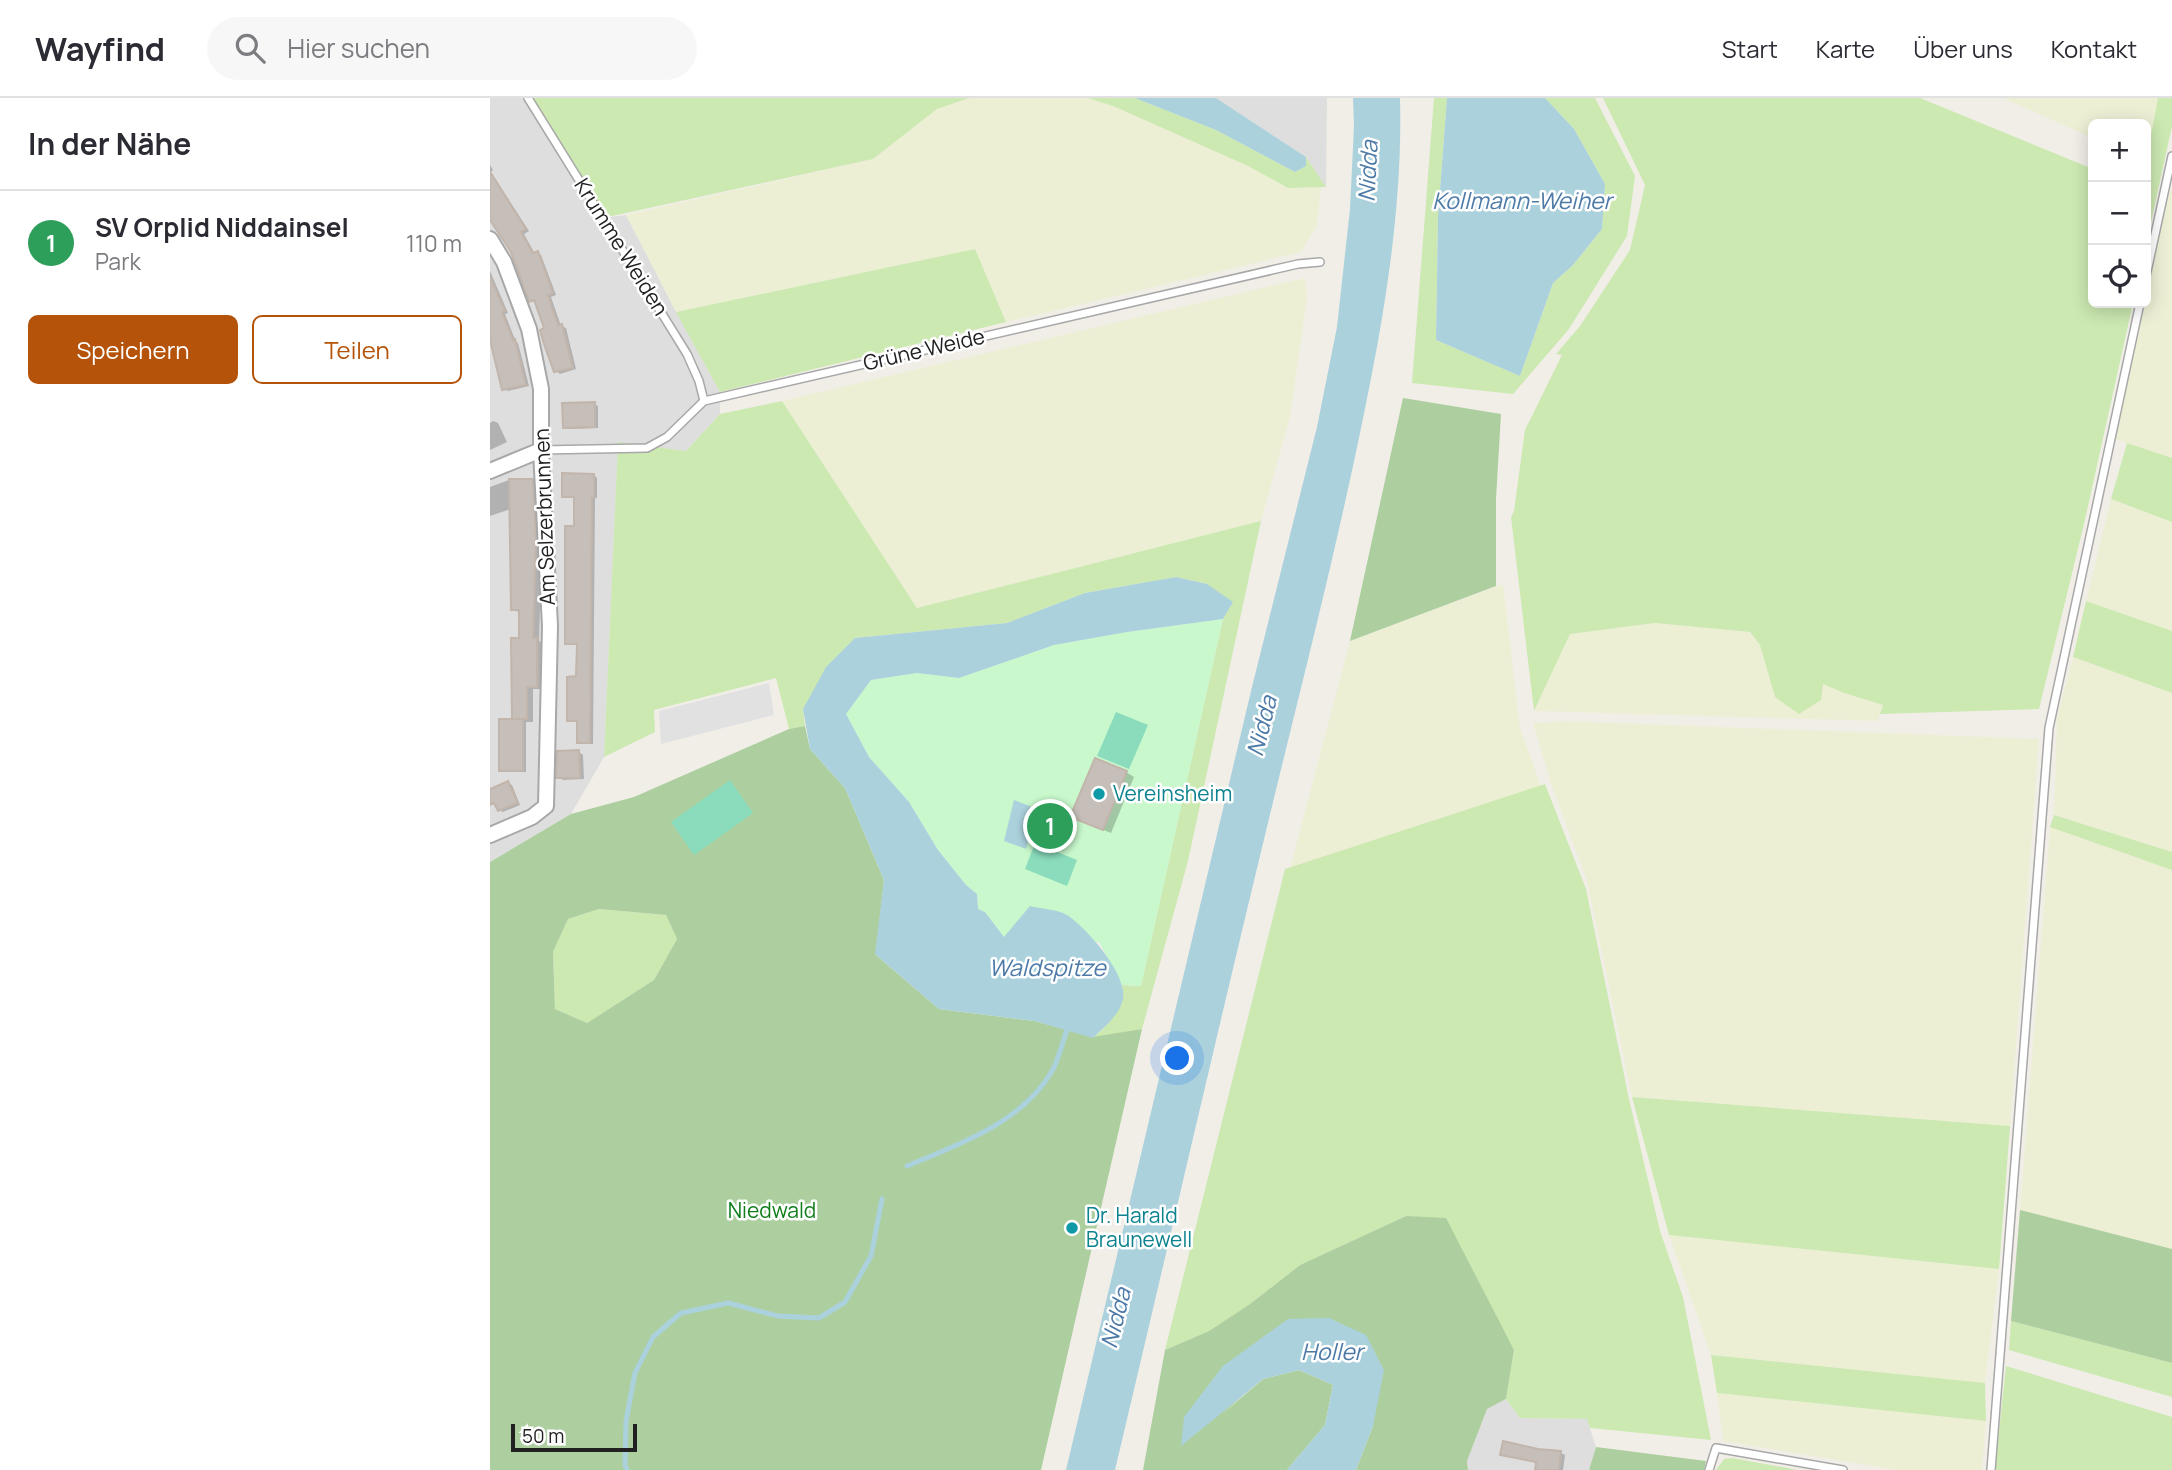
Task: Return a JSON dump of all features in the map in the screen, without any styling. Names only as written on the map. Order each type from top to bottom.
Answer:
[{"type":"street","name":"Am Selzerbrunnen","points":[[490,239],[504,262],[529,329],[541,389],[541,450],[550,626],[546,806],[532,817],[490,835]]},
{"type":"street","points":[[490,471],[541,450]]},
{"type":"lane","name":"Krumme Weiden","points":[[528,98],[687,354],[699,381],[704,401]]},
{"type":"lane","points":[[2151,253],[2172,156]]},
{"type":"lane","name":"Grüne Weide","points":[[704,401],[1298,264],[1320,262]]},
{"type":"lane","points":[[1991,1470],[2049,728],[2139,308]]},
{"type":"lane","points":[[541,450],[648,448],[667,436],[704,401]]},
{"type":"lane","points":[[1709,1470],[1716,1448],[1843,1470]]},
{"type":"shaded area","points":[[490,98],[528,98],[603,218],[626,215],[720,392],[720,414],[686,451],[618,443],[604,757],[571,814],[490,862]]},
{"type":"shaded area","points":[[1216,98],[1327,98],[1326,187],[1306,157]]},
{"type":"shaded area","points":[[769,683],[774,715],[661,744],[659,711]]},
{"type":"shaded area","points":[[1506,1399],[1520,1418],[1587,1419],[1596,1447],[1589,1470],[1468,1470],[1467,1461],[1487,1409]]},
{"type":"green space","points":[[528,98],[969,98],[937,109],[873,159],[603,218]]},
{"type":"green space","points":[[969,98],[1088,98],[1113,106],[1248,166],[1288,188],[1321,187],[1317,225],[1301,252],[1006,322],[975,249],[676,312],[626,215],[873,159],[937,109]]},
{"type":"green space","points":[[1088,98],[1135,98],[1216,130],[1295,172],[1306,166],[1306,157],[1326,187],[1288,188],[1248,166],[1113,106]]},
{"type":"green space","points":[[1434,98],[1447,98],[1438,217],[1436,340],[1520,376],[1553,283],[1573,265],[1602,229],[1605,184],[1574,129],[1545,98],[1595,98],[1635,176],[1627,236],[1569,329],[1513,394],[1412,383]]},
{"type":"green space","points":[[1603,98],[1920,98],[2088,167],[2088,308],[2132,308],[2039,709],[1880,714],[1883,705],[1823,684],[1821,700],[1799,714],[1775,697],[1760,645],[1750,632],[1655,623],[1570,634],[1534,711],[1511,517],[1525,430],[1562,355],[1556,354],[1580,326],[1630,250],[1645,185]]},
{"type":"green space","points":[[2003,98],[2158,98],[2151,135],[2151,119],[2088,119],[2088,136]]},
{"type":"green space","points":[[2158,98],[2172,98],[2172,126],[2151,222],[2151,182],[2151,135]]},
{"type":"green space","points":[[2165,188],[2172,191],[2172,458],[2111,438],[2139,308],[2151,308],[2151,253]]},
{"type":"green space","points":[[975,249],[1006,322],[720,392],[676,312]]},
{"type":"green space","points":[[1305,278],[1307,298],[1290,417],[1261,521],[917,608],[782,401]]},
{"type":"green space","points":[[1403,398],[1501,414],[1496,499],[1496,586],[1350,641]]},
{"type":"green space","points":[[782,401],[917,608],[1261,521],[1188,861],[1142,1029],[1093,1038],[1110,1021],[1118,1008],[1122,985],[1141,986],[1223,619],[1232,603],[1207,584],[1176,577],[1085,593],[1007,623],[855,638],[803,709],[805,726],[789,729],[776,678],[654,710],[655,732],[604,757],[618,442],[686,451],[720,414]]},
{"type":"green space","points":[[2127,443],[2172,458],[2172,522],[2111,499]]},
{"type":"green space","points":[[2111,499],[2172,522],[2172,631],[2086,601]]},
{"type":"green space","points":[[1503,584],[1520,728],[1541,786],[1290,868],[1350,641]]},
{"type":"green space","points":[[2086,601],[2172,631],[2172,693],[2073,657]]},
{"type":"green space","points":[[1223,619],[1141,986],[1122,985],[1099,942],[1004,937],[985,912],[978,909],[977,894],[966,885],[938,850],[909,802],[869,757],[846,714],[871,680],[917,673],[959,678],[1054,645]]},
{"type":"green space","points":[[1655,623],[1750,632],[1760,645],[1775,697],[1823,683],[1844,693],[1883,705],[1878,721],[1534,711],[1570,634]]},
{"type":"green space","points":[[2073,657],[2172,693],[2172,852],[2054,815],[2057,718]]},
{"type":"green space","points":[[1116,712],[1148,725],[1129,769],[1097,756]]},
{"type":"green space","points":[[1565,721],[2039,739],[2010,1126],[1632,1097],[1587,881],[1551,784],[1533,723]]},
{"type":"green space","name":"Niedwald","points":[[805,726],[810,749],[845,788],[884,880],[876,955],[939,1009],[1035,1021],[1093,1037],[1142,1029],[1041,1470],[490,1470],[490,862],[571,814],[634,797],[789,729]],"holes":[[[599,909],[666,915],[677,939],[654,980],[587,1023],[555,1009],[553,952],[568,919]]]},
{"type":"green space","points":[[730,780],[753,813],[694,855],[671,822]]},
{"type":"green space","points":[[1545,784],[1586,889],[1629,1099],[1660,1231],[1683,1297],[1711,1440],[1590,1428],[1587,1419],[1520,1418],[1506,1399],[1514,1350],[1406,1216],[1300,1265],[1250,1304],[1209,1331],[1165,1350],[1285,869]]},
{"type":"green space","points":[[2054,815],[2172,852],[2172,870],[2050,827]]},
{"type":"green space","points":[[2050,827],[2172,870],[2172,1249],[2020,1210]]},
{"type":"green space","points":[[1035,843],[1077,860],[1067,886],[1025,869]]},
{"type":"green space","points":[[599,909],[666,915],[677,939],[654,980],[587,1023],[555,1009],[553,952],[568,919]]},
{"type":"green space","points":[[1632,1097],[2010,1126],[1999,1269],[1669,1235]]},
{"type":"green space","points":[[2020,1210],[2172,1249],[2172,1363],[2011,1321]]},
{"type":"green space","points":[[1406,1216],[1446,1218],[1514,1350],[1506,1399],[1487,1409],[1467,1461],[1468,1470],[1356,1470],[1373,1426],[1329,1318],[1220,1416],[1263,1379],[1299,1370],[1333,1385],[1325,1425],[1287,1470],[1143,1470],[1165,1350],[1209,1331],[1250,1304],[1300,1265]]},
{"type":"green space","points":[[1669,1235],[1999,1269],[1985,1383],[1711,1355]]},
{"type":"green space","points":[[2011,1321],[2172,1363],[2172,1397],[2009,1350]]},
{"type":"green space","points":[[1711,1355],[1985,1383],[1986,1421],[1717,1393]]},
{"type":"green space","points":[[2006,1366],[2172,1417],[2172,1470],[1995,1470]]},
{"type":"green space","points":[[1717,1393],[1986,1421],[1982,1470],[1897,1470],[1723,1441]]},
{"type":"green space","points":[[1596,1447],[1706,1461],[1704,1470],[1589,1470]]},
{"type":"green space","points":[[1732,1458],[1798,1470],[1716,1470],[1724,1459]]},
{"type":"water","points":[[1135,98],[1216,98],[1306,157],[1306,166],[1295,172],[1216,130]]},
{"type":"water","name":"Nidda","points":[[1353,98],[1400,98],[1398,183],[1390,267],[1360,433],[1115,1470],[1066,1470],[1252,687],[1317,427],[1337,327],[1350,209]]},
{"type":"water","name":"Kollmann-Weiher","points":[[1447,98],[1545,98],[1574,129],[1605,184],[1602,229],[1573,265],[1553,283],[1520,376],[1436,340],[1438,217]]},
{"type":"water","name":"Waldspitze","points":[[1176,577],[1207,584],[1233,602],[1223,619],[1054,645],[959,678],[917,673],[871,680],[846,714],[869,757],[909,802],[938,850],[966,885],[977,894],[978,909],[985,912],[1004,937],[1030,906],[1063,913],[1075,921],[1104,953],[1123,989],[1123,999],[1118,1011],[1093,1038],[1035,1021],[939,1009],[875,954],[884,880],[845,788],[810,749],[803,709],[826,667],[855,638],[1007,623],[1085,593]]},
{"type":"water","points":[[1014,800],[1037,809],[1026,849],[1004,841]]},
{"type":"water","name":"Holler","points":[[1329,1318],[1366,1335],[1384,1370],[1373,1426],[1356,1470],[1287,1470],[1325,1425],[1333,1385],[1299,1370],[1263,1379],[1181,1446],[1184,1417],[1223,1366],[1288,1319]]},
{"type":"building","points":[[490,172],[526,229],[521,232],[533,253],[538,251],[553,293],[548,295],[558,325],[562,324],[573,368],[554,372],[540,330],[544,328],[534,300],[529,302],[511,252],[490,220]]},
{"type":"building","points":[[490,277],[505,311],[502,312],[513,340],[515,339],[526,385],[502,390],[490,340]]},
{"type":"building","points":[[595,402],[595,427],[563,428],[562,403]]},
{"type":"building","points":[[562,473],[594,474],[590,743],[577,743],[577,721],[567,721],[567,677],[576,676],[577,644],[565,644],[565,526],[574,526],[574,497],[562,497]]},
{"type":"building","points":[[509,479],[533,479],[536,539],[533,638],[537,638],[537,687],[527,687],[527,719],[512,719],[511,638],[519,638],[519,610],[511,610]]},
{"type":"building","points":[[499,719],[523,719],[523,771],[499,771]]},
{"type":"building","points":[[579,750],[580,778],[556,778],[557,751]]},
{"type":"building","name":"Vereinsheim","points":[[1095,758],[1127,771],[1103,830],[1070,817]]},
{"type":"building","points":[[508,781],[518,803],[498,811],[494,803],[490,805],[490,789]]},
{"type":"building","points":[[1503,1441],[1561,1451],[1559,1470],[1535,1470],[1536,1462],[1500,1455]]},
{"type":"waterway","points":[[907,1166],[988,1130],[1024,1105],[1052,1071],[1067,1030]]},
{"type":"waterway","points":[[627,1470],[626,1421],[635,1373],[653,1337],[681,1313],[728,1303],[778,1316],[819,1318],[845,1302],[871,1256],[882,1199]]},
{"type":"place","name":"Vereinsheim","points":[[1099,794]]},
{"type":"place","name":"SV Orplid Niddainsel","points":[[1050,826]]},
{"type":"place","name":"Dr. Harald Braunewell","points":[[1072,1228]]}]
